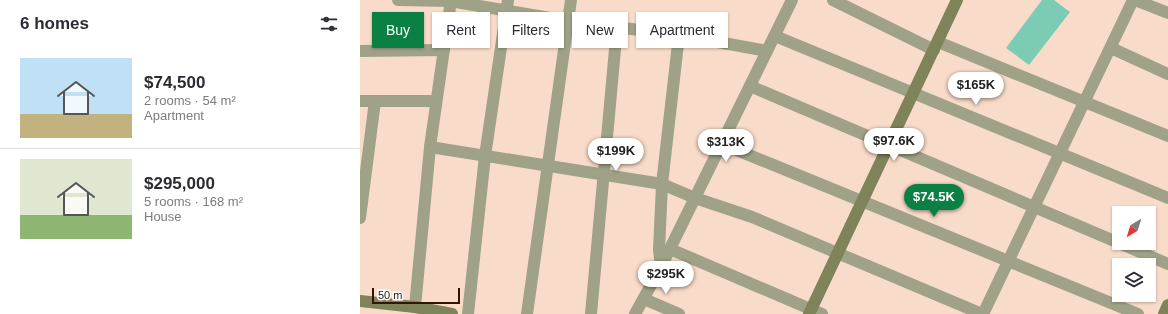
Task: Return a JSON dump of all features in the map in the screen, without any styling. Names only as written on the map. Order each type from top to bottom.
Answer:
[{"type":"street","points":[[398,0],[451,0],[507,5],[572,21]]},
{"type":"street","points":[[415,307],[430,147],[451,0]]},
{"type":"street","points":[[527,314],[571,0]]},
{"type":"street","points":[[635,314],[670,250],[792,0]]},
{"type":"street","points":[[833,0],[936,46],[1085,102],[1168,136]]},
{"type":"street","points":[[670,250],[814,312],[838,253],[862,201],[958,0]]},
{"type":"street","points":[[430,147],[662,184],[695,198],[752,217],[983,314],[1134,0],[1168,13]]},
{"type":"street","points":[[468,314],[485,156],[507,5]]},
{"type":"street","points":[[775,36],[1168,198]]},
{"type":"street","points":[[728,44],[767,51]]},
{"type":"street","points":[[591,314],[615,48]]},
{"type":"street","points":[[661,267],[659,250],[662,184],[678,48]]},
{"type":"street","points":[[1110,48],[1168,74]]},
{"type":"street","points":[[360,51],[444,50]]},
{"type":"street","points":[[750,86],[1112,240]]},
{"type":"street","points":[[360,101],[436,101]]},
{"type":"street","points":[[360,218],[375,101]]},
{"type":"street","points":[[722,144],[1138,314]]},
{"type":"street","points":[[1135,250],[1168,264]]},
{"type":"street","points":[[644,299],[679,314]]},
{"type":"street","points":[[360,301],[415,307],[452,314]]},
{"type":"street","points":[[1164,314],[1168,305]]},
{"type":"building","points":[[1042,0],[1054,0],[1070,12],[1029,65],[1006,48]]}]
